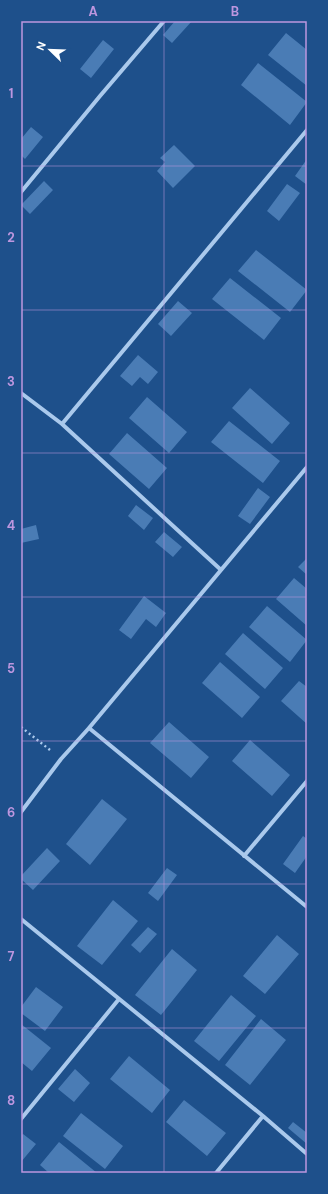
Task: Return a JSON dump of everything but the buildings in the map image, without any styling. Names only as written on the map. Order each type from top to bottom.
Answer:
[{"type":"street","points":[[21,192],[164,21]]},
{"type":"street","points":[[62,424],[307,130]]},
{"type":"street","points":[[21,393],[62,424],[220,569]]},
{"type":"street","points":[[21,812],[61,759],[89,728],[220,569],[307,467]]},
{"type":"street","points":[[89,728],[307,907]]},
{"type":"street","points":[[244,856],[307,781]]},
{"type":"street","points":[[21,919],[263,1116],[307,1154]]},
{"type":"street","points":[[21,1119],[119,999]]},
{"type":"street","points":[[216,1173],[263,1116]]},
{"type":"path","points":[[21,727],[61,759]]}]
